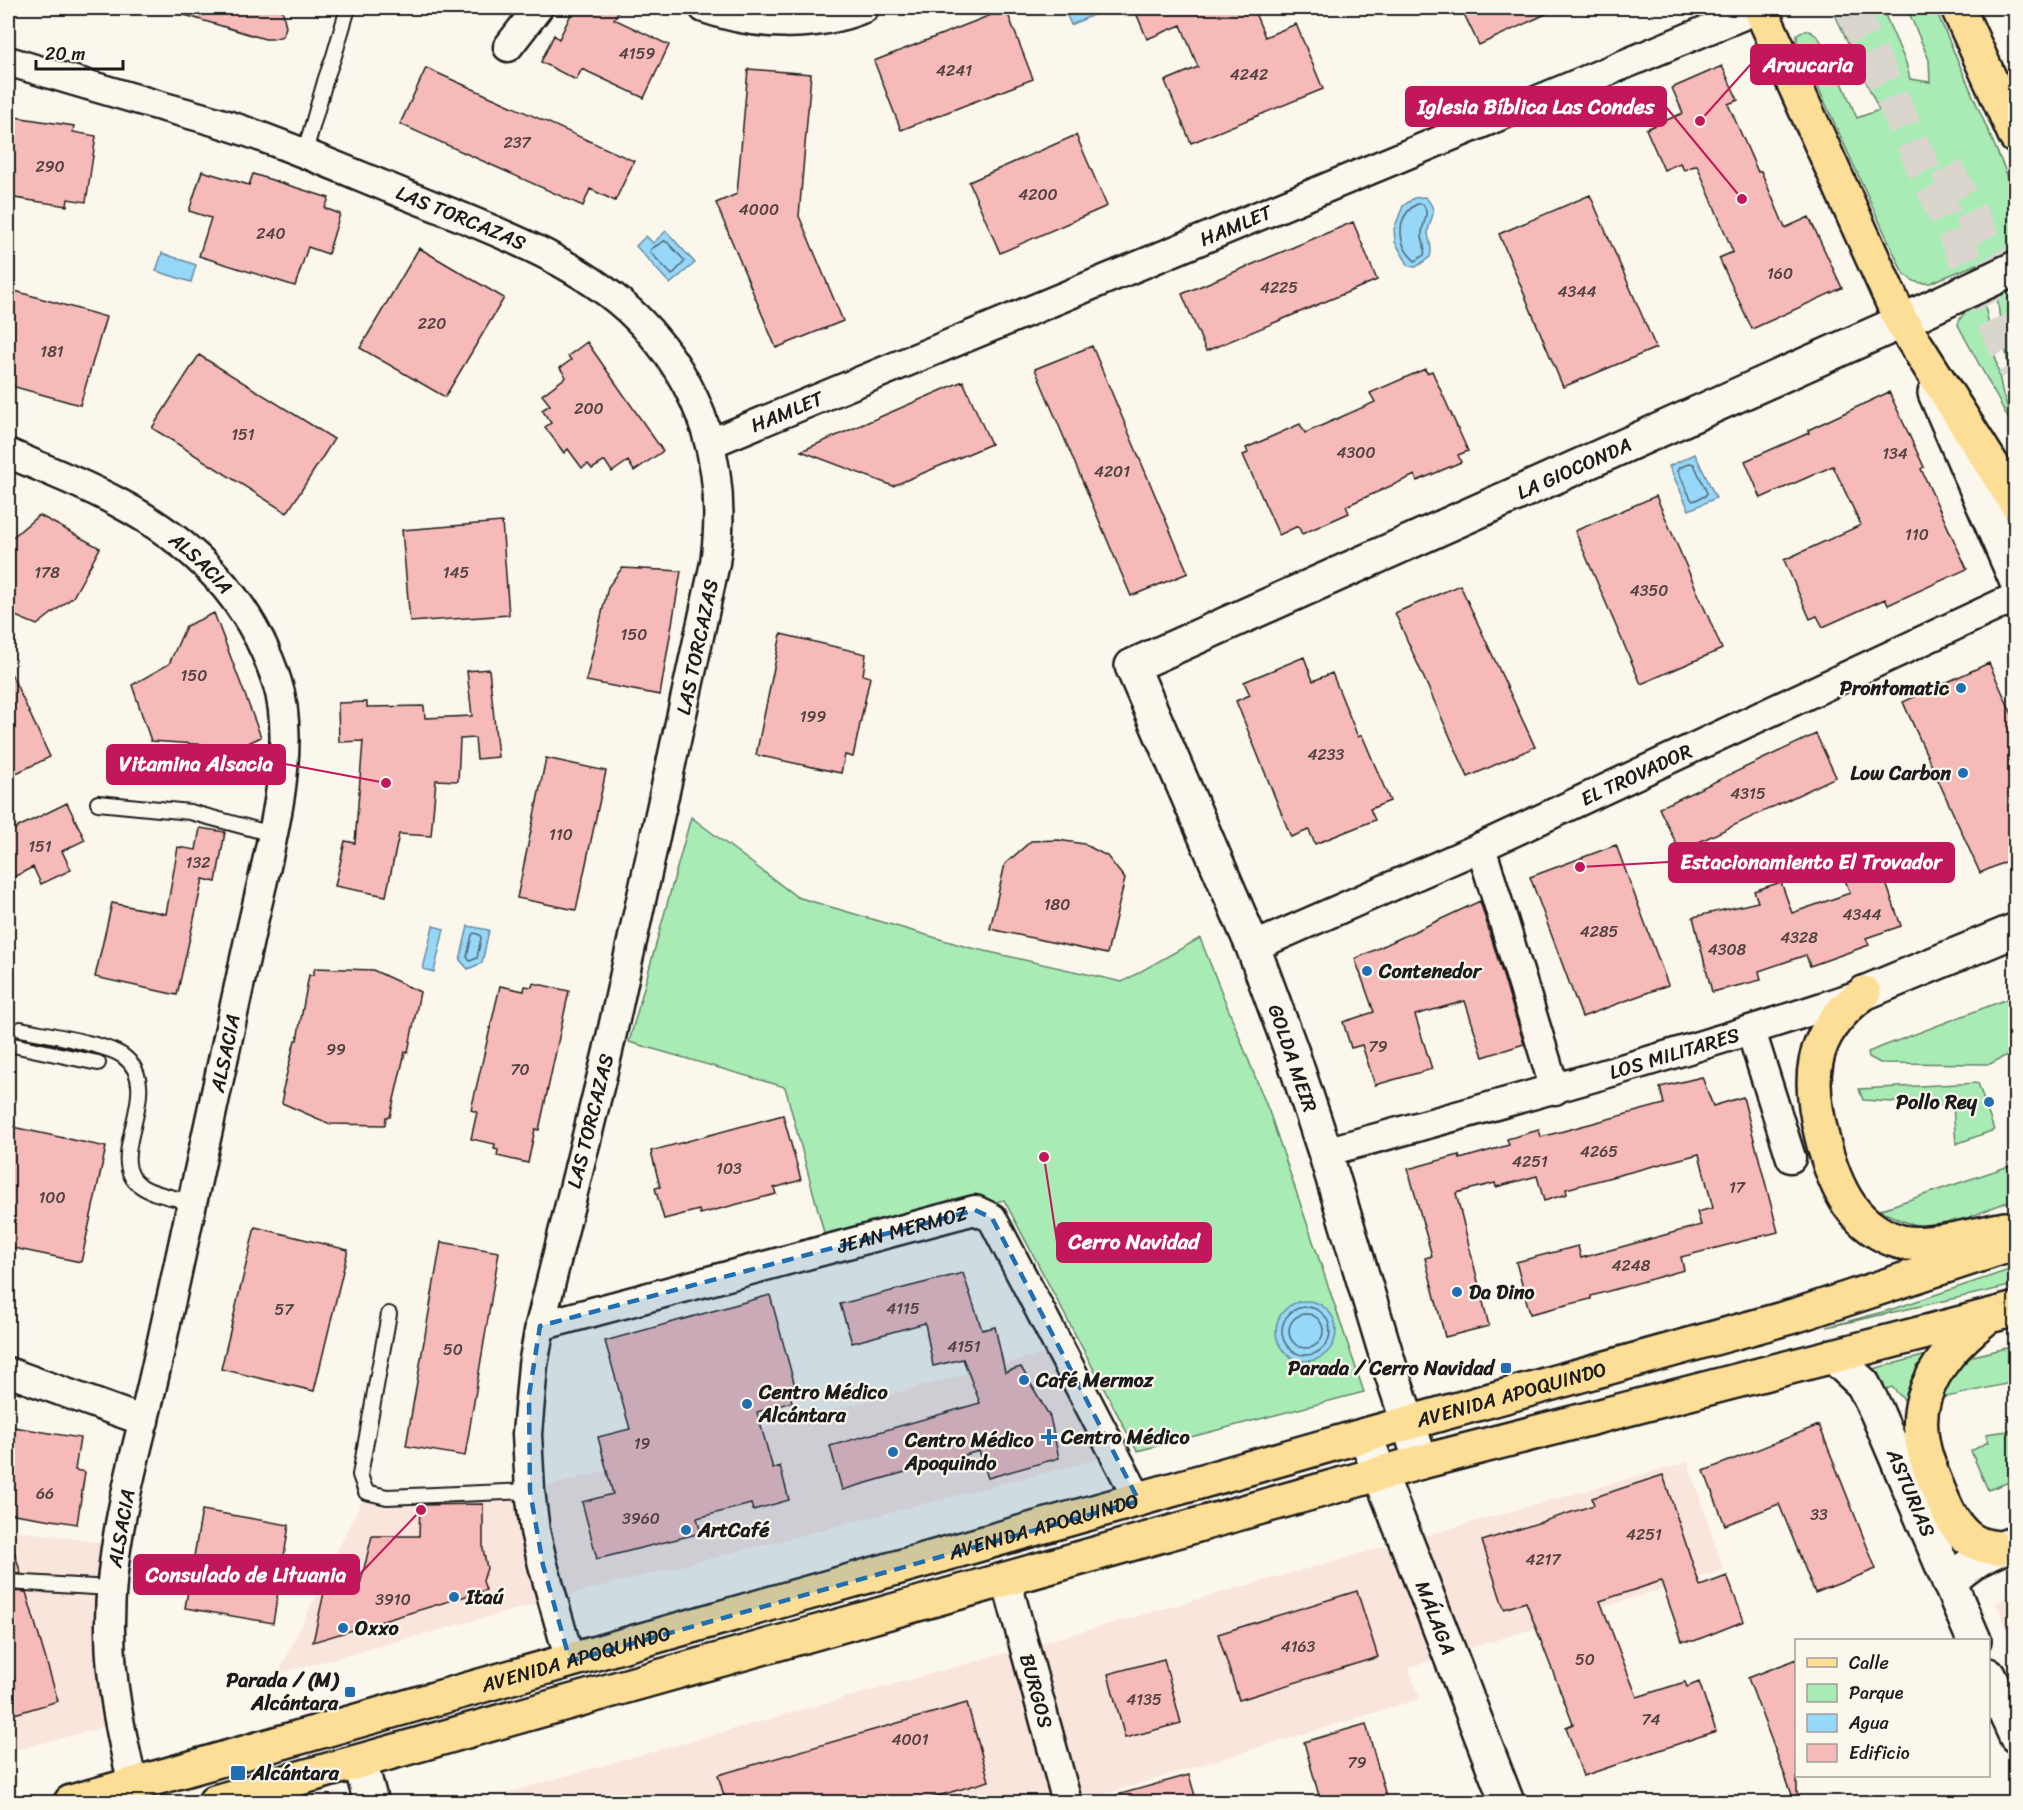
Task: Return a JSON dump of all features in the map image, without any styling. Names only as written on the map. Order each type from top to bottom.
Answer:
[{"type":"main road","points":[[1760,8],[1901,321],[2016,503]]},
{"type":"main road","points":[[1958,8],[2016,137]]},
{"type":"main road","points":[[1864,993],[1851,1003],[1829,1029],[1821,1044],[1813,1081],[1814,1100],[1827,1152],[1836,1180],[1851,1208],[1870,1227],[1902,1242],[1923,1243],[2016,1227]]},
{"type":"main road","name":"AVENIDA APOQUINDO","points":[[71,1803],[1365,1435],[1797,1315],[2016,1243]]},
{"type":"main road","points":[[2003,1312],[1955,1346],[1931,1379],[1922,1406],[1920,1434],[1929,1468],[1955,1525],[1975,1543],[1986,1547],[2007,1546]]},
{"type":"main road","name":"AVENIDA APOQUINDO","points":[[215,1803],[1421,1462],[2003,1312]]},
{"type":"street","points":[[508,47],[538,8]]},
{"type":"street","points":[[704,8],[741,18],[792,23],[838,16],[864,8]]},
{"type":"street","name":"HAMLET","points":[[711,444],[1760,8]]},
{"type":"street","name":"LAS TORCAZAS","points":[[8,62],[242,129],[506,236],[563,265],[616,298],[658,342],[681,375],[697,406],[711,444],[717,474],[719,503],[719,536],[715,563],[608,1051],[540,1326],[529,1395],[527,1434],[535,1531],[570,1661]]},
{"type":"street","name":"LA GIOCONDA","points":[[1132,666],[2016,268]]},
{"type":"street","points":[[1901,321],[2016,580]]},
{"type":"street","name":"ALSACIA","points":[[8,453],[117,501],[177,539],[208,566],[232,594],[264,649],[277,682],[284,711],[286,736],[272,834],[193,1203],[144,1421],[131,1467],[111,1588],[110,1628],[113,1685],[121,1734],[134,1785]]},
{"type":"street","name":"EL TROVADOR","points":[[1253,947],[1481,847],[2016,597]]},
{"type":"street","name":"GOLDA MEIR","points":[[1132,666],[1253,947],[1291,1050],[1421,1462]]},
{"type":"street","points":[[1481,847],[1555,1090]]},
{"type":"street","name":"LOS MILITARES","points":[[1325,1152],[1555,1090],[1751,1031],[1864,993],[2016,930]]},
{"type":"street","points":[[1751,1031],[1791,1158]]},
{"type":"street","name":"JEAN MERMOZ","points":[[540,1326],[975,1210],[992,1218],[1139,1501]]},
{"type":"street","name":"ASTURIAS","points":[[1833,1356],[1863,1384],[1876,1410],[1973,1639]]},
{"type":"street","points":[[8,1372],[144,1421]]},
{"type":"street","name":"MÁLAGA","points":[[1365,1435],[1507,1803]]},
{"type":"street","points":[[1949,1583],[1968,1565],[2007,1546]]},
{"type":"street","name":"BURGOS","points":[[1006,1579],[1068,1803]]},
{"type":"street","points":[[1990,1677],[2016,1736]]},
{"type":"street","points":[[360,1761],[371,1803]]},
{"type":"lane","points":[[304,155],[348,8]]},
{"type":"lane","points":[[98,803],[190,812],[272,834]]},
{"type":"lane","points":[[21,1029],[114,1051],[131,1064],[139,1080],[140,1092],[128,1155],[129,1171],[138,1185],[146,1190],[193,1203]]},
{"type":"lane","points":[[8,1044],[98,1063]]},
{"type":"lane","points":[[389,1314],[360,1475],[366,1492],[387,1497],[530,1491]]},
{"type":"lane","points":[[8,1582],[111,1588]]},
{"type":"highlighted area","points":[[975,1210],[992,1218],[1139,1501],[570,1661],[543,1565],[530,1491],[529,1395],[540,1326]]},
{"type":"shaded area","points":[[1053,1351],[1106,1457],[587,1590],[278,1674],[366,1492],[530,1491]]},
{"type":"shaded area","points":[[1688,1462],[1724,1570],[1409,1667],[1420,1699],[1079,1802],[473,1802]]},
{"type":"shaded area","points":[[8,1529],[102,1543],[99,1628],[112,1725],[8,1752]]},
{"type":"shaded area","points":[[2015,1595],[2015,1647],[1996,1603]]},
{"type":"shaded area","points":[[335,1792],[343,1793],[347,1802],[297,1802]]},
{"type":"green space","points":[[1832,8],[1882,8],[1906,63],[1910,79],[1930,82],[1929,60],[1907,8],[1935,8],[2015,193],[2015,249],[1930,283],[1914,281],[1902,271],[1797,41],[1797,34],[1806,31],[1812,32],[1820,40],[1832,60],[1857,118],[1879,110]]},
{"type":"green space","points":[[2015,288],[2015,313],[2000,320],[1997,296]]},
{"type":"green space","points":[[1984,301],[2003,395],[2015,431],[1958,325],[1965,313]]},
{"type":"green space","points":[[2015,334],[2015,362],[2010,379],[2004,340]]},
{"type":"green space","points":[[691,817],[797,897],[967,947],[1122,982],[1200,938],[1270,1114],[1364,1392],[1137,1451],[1004,1200],[826,1240],[785,1087],[629,1042]]},
{"type":"green space","points":[[2015,996],[2015,1051],[1990,1064],[1880,1063],[1869,1057],[1868,1052]]},
{"type":"green space","points":[[1978,1083],[1994,1130],[1956,1144],[1953,1106],[1863,1100],[1859,1089]]},
{"type":"green space","points":[[2015,1164],[2015,1199],[1969,1217],[1945,1224],[1922,1226],[1905,1222],[1879,1210]]},
{"type":"green space","points":[[2015,1268],[2015,1285],[1827,1327],[1890,1310]]},
{"type":"green space","points":[[2015,1346],[2015,1382],[1938,1399],[1957,1369],[1973,1356]]},
{"type":"green space","points":[[1927,1355],[1930,1361],[1915,1380],[1906,1402],[1892,1387],[1880,1391],[1869,1370]]},
{"type":"green space","points":[[2015,1430],[2015,1480],[1988,1490],[1971,1451],[1988,1442],[1986,1434]]},
{"type":"water","points":[[1064,8],[1100,8],[1102,11],[1071,25]]},
{"type":"water","points":[[1425,197],[1430,202],[1433,212],[1428,233],[1431,247],[1430,257],[1416,267],[1409,266],[1395,242],[1394,229],[1403,206],[1414,198]]},
{"type":"water","points":[[666,231],[695,263],[670,284],[636,246],[646,236],[653,243]]},
{"type":"water","points":[[162,253],[196,265],[191,282],[156,271]]},
{"type":"water","points":[[1695,454],[1716,498],[1689,510],[1669,466]]},
{"type":"water","points":[[433,926],[444,929],[434,972],[423,969]]},
{"type":"water","points":[[468,926],[489,930],[482,963],[468,969],[460,960]]},
{"type":"water","points":[[1300,1301],[1312,1301],[1323,1306],[1331,1314],[1336,1331],[1334,1343],[1323,1356],[1312,1361],[1300,1361],[1289,1356],[1281,1348],[1276,1337],[1276,1325],[1281,1314],[1289,1306]]},
{"type":"building","points":[[182,8],[282,8],[286,27],[283,36],[265,39],[181,14]]},
{"type":"building","points":[[574,8],[620,8],[614,19],[669,45],[644,98],[582,69],[576,80],[541,62],[554,35],[559,39]]},
{"type":"building","points":[[1134,8],[1253,8],[1265,37],[1296,24],[1323,89],[1191,143],[1165,81],[1198,67],[1181,25],[1147,39]]},
{"type":"building","points":[[1461,8],[1559,8],[1479,45]]},
{"type":"building","points":[[1006,9],[1033,79],[901,130],[874,61]]},
{"type":"building","points":[[1722,66],[1738,100],[1728,104],[1758,172],[1761,171],[1785,228],[1809,217],[1842,288],[1752,329],[1719,258],[1733,252],[1697,165],[1684,170],[1680,163],[1664,170],[1646,129],[1683,113],[1672,88]]},
{"type":"building","points":[[426,68],[634,161],[615,201],[590,189],[583,206],[400,124]]},
{"type":"building","points":[[748,69],[811,74],[799,216],[843,321],[776,348],[716,203],[737,194]]},
{"type":"building","points":[[8,116],[74,126],[73,132],[96,136],[86,202],[68,199],[67,206],[8,197]]},
{"type":"building","points":[[1076,135],[1107,206],[1000,253],[969,182]]},
{"type":"building","points":[[202,171],[249,185],[253,174],[329,198],[325,208],[340,214],[328,254],[308,247],[295,286],[199,256],[211,218],[189,211]]},
{"type":"building","points":[[1590,195],[1656,348],[1563,387],[1499,234]]},
{"type":"building","points":[[1353,222],[1377,280],[1206,351],[1182,294]]},
{"type":"building","points":[[419,248],[504,298],[445,397],[360,348]]},
{"type":"building","points":[[8,289],[106,317],[80,405],[8,385]]},
{"type":"building","points":[[587,342],[663,451],[634,471],[628,461],[612,472],[605,461],[592,469],[588,464],[582,468],[568,449],[564,453],[545,427],[551,423],[542,410],[550,405],[542,395],[566,377],[560,368],[571,360],[568,356]]},
{"type":"building","points":[[1092,346],[1188,573],[1131,596],[1035,369]]},
{"type":"building","points":[[199,355],[334,439],[287,513],[152,428]]},
{"type":"building","points":[[1425,369],[1427,373],[1432,371],[1468,451],[1458,455],[1461,462],[1417,481],[1415,475],[1346,506],[1349,513],[1302,534],[1298,526],[1279,535],[1243,455],[1248,453],[1246,448],[1300,424],[1305,433],[1375,402],[1370,393]]},
{"type":"building","points":[[963,381],[991,444],[893,486],[801,451]]},
{"type":"building","points":[[1889,392],[1967,569],[1888,605],[1885,599],[1823,627],[1817,616],[1810,619],[1784,560],[1861,525],[1833,466],[1761,498],[1745,461],[1809,433],[1808,430]]},
{"type":"building","points":[[1656,496],[1722,649],[1641,684],[1575,531]]},
{"type":"building","points":[[39,515],[100,548],[73,597],[37,625],[8,613],[8,541]]},
{"type":"building","points":[[502,522],[509,615],[410,622],[402,530]]},
{"type":"building","points":[[622,568],[681,571],[660,695],[586,681],[608,587]]},
{"type":"building","points":[[1460,585],[1535,747],[1468,777],[1395,613]]},
{"type":"building","points":[[214,613],[261,737],[240,747],[151,741],[132,685],[169,664],[186,626]]},
{"type":"building","points":[[781,634],[866,654],[863,675],[870,677],[853,757],[845,755],[841,773],[756,755]]},
{"type":"building","points":[[1304,657],[1313,681],[1332,673],[1358,737],[1362,735],[1390,801],[1370,809],[1375,820],[1315,844],[1309,830],[1291,837],[1236,701],[1250,695],[1244,682]]},
{"type":"building","points":[[1989,663],[2016,723],[2016,857],[1980,873],[1903,702]]},
{"type":"building","points":[[8,667],[50,757],[8,777]]},
{"type":"building","points":[[489,669],[498,757],[477,759],[475,738],[460,739],[458,781],[436,780],[431,836],[399,834],[386,896],[335,886],[345,841],[355,843],[363,741],[339,742],[338,703],[367,702],[367,707],[424,706],[425,718],[472,716],[467,671]]},
{"type":"building","points":[[1816,734],[1836,777],[1680,851],[1659,808]]},
{"type":"building","points":[[546,758],[606,771],[576,910],[517,898]]},
{"type":"building","points":[[67,803],[85,840],[62,851],[71,870],[41,884],[33,867],[8,880],[8,832]]},
{"type":"building","points":[[200,828],[225,832],[216,882],[203,879],[177,995],[95,977],[112,903],[166,914],[178,847],[196,850]]},
{"type":"building","points":[[1058,840],[1084,844],[1107,856],[1125,879],[1107,954],[990,929],[1005,864],[1031,841]]},
{"type":"building","points":[[1616,845],[1668,985],[1582,1017],[1530,877]]},
{"type":"building","points":[[1868,854],[1878,882],[1885,880],[1901,926],[1866,938],[1869,945],[1810,966],[1806,955],[1759,971],[1761,980],[1712,992],[1693,917],[1758,902],[1754,891],[1781,882],[1792,913],[1850,893],[1839,864]]},
{"type":"building","points":[[1480,901],[1524,1044],[1483,1057],[1465,1001],[1415,1015],[1432,1069],[1375,1085],[1362,1045],[1351,1048],[1343,1022],[1374,1012],[1355,959]]},
{"type":"building","points":[[315,968],[373,970],[420,992],[408,1052],[405,1052],[390,1117],[386,1117],[385,1125],[330,1124],[282,1103],[284,1093],[282,1093],[295,1040],[297,1040],[309,975],[313,975]]},
{"type":"building","points":[[533,983],[569,991],[539,1130],[535,1129],[528,1163],[497,1156],[498,1150],[494,1149],[495,1144],[471,1139],[477,1112],[471,1110],[500,986],[524,991],[525,986],[532,987]]},
{"type":"building","points":[[1702,1077],[1713,1106],[1743,1097],[1778,1232],[1681,1257],[1684,1270],[1591,1296],[1591,1299],[1530,1314],[1516,1262],[1578,1246],[1581,1258],[1701,1225],[1697,1212],[1713,1208],[1699,1154],[1566,1189],[1567,1194],[1544,1201],[1537,1176],[1496,1187],[1495,1183],[1456,1193],[1489,1326],[1445,1337],[1425,1258],[1432,1256],[1408,1169],[1459,1155],[1460,1159],[1509,1145],[1507,1139],[1539,1130],[1541,1137],[1664,1104],[1660,1087]]},
{"type":"building","points":[[783,1115],[801,1180],[774,1188],[776,1194],[700,1214],[699,1210],[664,1219],[655,1188],[660,1187],[651,1151]]},
{"type":"building","points":[[8,1126],[106,1147],[81,1262],[8,1247]]},
{"type":"building","points":[[255,1227],[348,1250],[314,1391],[221,1369]]},
{"type":"building","points":[[441,1242],[499,1252],[465,1456],[406,1446]]},
{"type":"building","points":[[963,1273],[982,1330],[995,1327],[1005,1372],[1021,1367],[1050,1417],[1059,1458],[988,1478],[979,1451],[842,1490],[830,1446],[980,1403],[963,1359],[933,1366],[925,1323],[852,1343],[840,1304]]},
{"type":"building","points":[[770,1295],[795,1386],[788,1388],[792,1402],[757,1412],[773,1469],[780,1466],[789,1500],[753,1510],[751,1504],[697,1518],[701,1533],[597,1559],[582,1502],[613,1494],[598,1437],[630,1429],[605,1341]]},
{"type":"building","points":[[1819,1425],[1876,1569],[1815,1593],[1779,1504],[1725,1525],[1704,1471]]},
{"type":"building","points":[[8,1426],[80,1438],[75,1470],[85,1472],[77,1524],[8,1513]]},
{"type":"building","points":[[1663,1475],[1700,1586],[1727,1576],[1744,1621],[1694,1641],[1682,1641],[1661,1581],[1600,1601],[1637,1697],[1685,1682],[1687,1687],[1699,1682],[1716,1731],[1583,1776],[1566,1727],[1573,1724],[1526,1602],[1504,1609],[1482,1541],[1594,1505],[1592,1498]]},
{"type":"building","points":[[483,1504],[483,1549],[487,1568],[483,1581],[486,1590],[313,1642],[327,1579],[360,1585],[372,1536],[419,1536],[420,1505]]},
{"type":"building","points":[[202,1510],[289,1525],[273,1623],[185,1608]]},
{"type":"building","points":[[14,1551],[21,1574],[8,1573],[8,1552]]},
{"type":"building","points":[[8,1591],[26,1592],[58,1701],[8,1716]]},
{"type":"building","points":[[1357,1591],[1378,1657],[1239,1700],[1218,1634]]},
{"type":"building","points":[[1164,1659],[1181,1723],[1125,1738],[1108,1674]]},
{"type":"building","points":[[1795,1660],[1797,1800],[1794,1800],[1748,1678]]},
{"type":"building","points":[[967,1703],[989,1781],[914,1803],[726,1803],[718,1775]]},
{"type":"building","points":[[1366,1724],[1388,1803],[1321,1803],[1304,1742]]},
{"type":"building","points":[[1189,1775],[1197,1803],[1118,1803],[1117,1795]]},
{"type":"tunnel","points":[[1851,8],[2016,371]]},
{"type":"tunnel","points":[[1946,168],[2016,299]]},
{"type":"place","name":"Araucaria","points":[[1700,121]]},
{"type":"place","name":"Iglesia Bíblica Las Condes","points":[[1742,199]]},
{"type":"place","name":"Prontomatic","points":[[1961,688]]},
{"type":"place","name":"Low Carbon","points":[[1963,773]]},
{"type":"place","name":"Vitamina Alsacia","points":[[386,783]]},
{"type":"place","name":"Estacionamiento El Trovador","points":[[1580,867]]},
{"type":"place","name":"Contenedor","points":[[1367,971]]},
{"type":"place","name":"Pollo Rey","points":[[1989,1102]]},
{"type":"place","name":"Cerro Navidad","points":[[1044,1157]]},
{"type":"place","name":"Da Dino","points":[[1457,1292]]},
{"type":"place","name":"Parada / Cerro Navidad","points":[[1506,1368]]},
{"type":"place","name":"Café Mermoz","points":[[1024,1380]]},
{"type":"place","name":"Centro Médico Alcántara","points":[[747,1404]]},
{"type":"place","name":"Centro Médico","points":[[1049,1437]]},
{"type":"place","name":"Centro Médico Apoquindo","points":[[893,1452]]},
{"type":"place","name":"Consulado de Lituania","points":[[421,1510]]},
{"type":"place","name":"ArtCafé","points":[[686,1530]]},
{"type":"place","name":"Itaú","points":[[454,1597]]},
{"type":"place","name":"Oxxo","points":[[343,1628]]},
{"type":"place","name":"Parada / (M) Alcántara","points":[[350,1692]]},
{"type":"place","name":"Alcántara","points":[[238,1773]]}]
